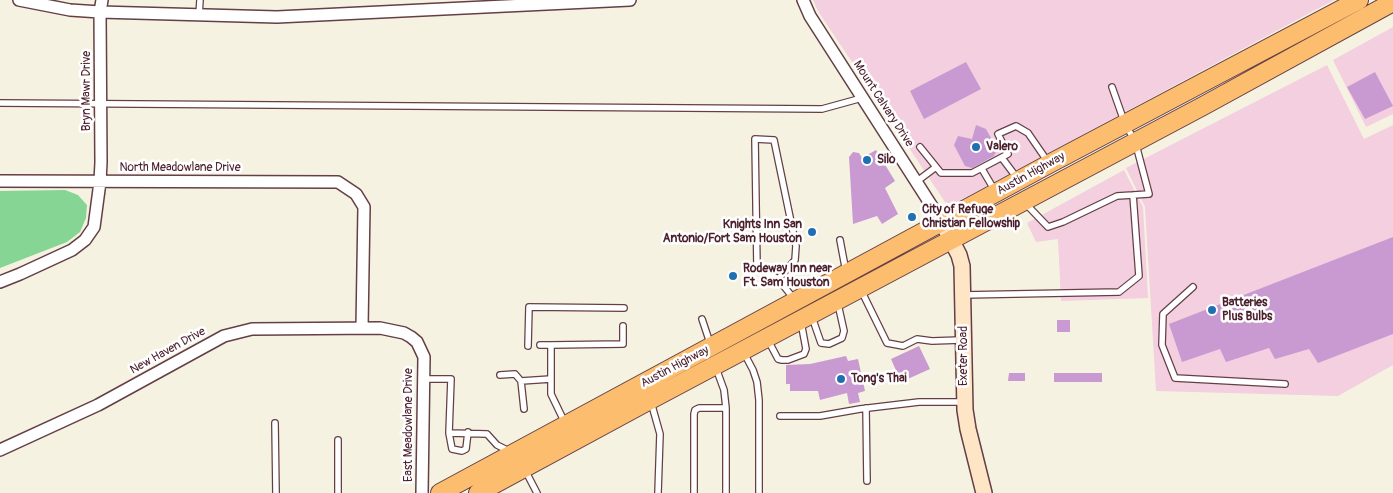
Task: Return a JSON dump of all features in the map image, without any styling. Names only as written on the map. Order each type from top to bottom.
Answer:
[{"type":"main road","name":"Austin Highway","points":[[440,493],[1049,164],[1359,0]]},
{"type":"main road","name":"Austin Highway","points":[[478,493],[1212,101],[1393,2]]},
{"type":"street","points":[[19,0],[70,10],[100,12],[276,17],[630,0]]},
{"type":"street","name":"Bryn Mawr Drive","points":[[0,282],[72,250],[85,240],[94,227],[100,182],[100,12],[102,0]]},
{"type":"street","name":"Mount Calvary Drive","points":[[804,0],[810,16],[942,222]]},
{"type":"street","name":"North Meadowlane Drive","points":[[0,181],[338,182],[356,194],[364,207],[362,327]]},
{"type":"street","name":"Exeter Road","points":[[942,222],[952,240],[962,266],[965,402],[968,429],[984,493]]},
{"type":"street","name":"East Meadowlane Drive","points":[[362,327],[390,330],[411,337],[417,342],[424,357],[422,493]]},
{"type":"street","name":"New Haven Drive","points":[[0,450],[98,405],[224,336],[252,328],[362,327]]},
{"type":"lane","points":[[199,15],[200,0]]},
{"type":"lane","points":[[1023,201],[1048,226],[1063,222],[1117,196],[1150,194],[1135,141],[1125,124],[1112,87]]},
{"type":"lane","points":[[0,103],[822,109],[862,98]]},
{"type":"lane","points":[[920,147],[941,174],[972,174],[1008,154],[998,134],[1016,126],[1028,133],[1049,164]]},
{"type":"lane","points":[[778,279],[795,260],[796,246],[774,140],[755,139],[757,267],[778,279],[796,302]]},
{"type":"lane","points":[[1002,158],[1018,181]]},
{"type":"lane","points":[[916,182],[936,167]]},
{"type":"lane","points":[[982,169],[997,193]]},
{"type":"lane","points":[[963,295],[1119,292],[1139,276],[1134,195]]},
{"type":"lane","points":[[840,240],[846,275]]},
{"type":"lane","points":[[1194,287],[1163,314],[1162,345],[1175,378],[1285,384]]},
{"type":"lane","points":[[860,288],[886,343],[903,346],[916,339],[932,341],[964,340]]},
{"type":"lane","points":[[806,318],[821,343],[829,344],[842,338],[844,331],[838,300]]},
{"type":"lane","points":[[528,346],[529,307],[624,308]]},
{"type":"lane","points":[[767,338],[778,359],[788,360],[804,354],[806,349],[806,318]]},
{"type":"lane","points":[[702,319],[712,347]]},
{"type":"lane","points":[[540,345],[623,344],[623,326]]},
{"type":"lane","points":[[551,345],[551,394],[566,425]]},
{"type":"lane","points":[[743,351],[757,382],[759,400],[759,493]]},
{"type":"lane","points":[[715,366],[724,390],[726,408],[726,493]]},
{"type":"lane","points":[[500,375],[515,374],[522,381],[524,409]]},
{"type":"lane","points":[[423,379],[451,379],[449,433],[452,449],[462,452],[466,449],[468,432]]},
{"type":"lane","points":[[522,381],[551,379]]},
{"type":"lane","points":[[650,400],[660,434],[658,493]]},
{"type":"lane","points":[[780,416],[820,416],[919,402],[965,402]]},
{"type":"lane","points":[[694,493],[695,410],[699,408],[726,408]]},
{"type":"lane","points":[[866,408],[867,481]]},
{"type":"lane","points":[[275,423],[276,493]]},
{"type":"lane","points":[[449,433],[488,434],[504,450],[516,452]]},
{"type":"lane","points":[[338,440],[338,493]]},
{"type":"lane","points":[[524,468],[538,493]]},
{"type":"shaded area","points":[[813,0],[1334,0],[953,204],[945,202],[818,11]]},
{"type":"shaded area","points":[[1393,27],[1393,114],[1366,127],[1333,60]]},
{"type":"shaded area","points":[[1327,65],[1364,139],[1393,125],[1393,365],[1338,396],[1156,391],[1145,207],[1126,168]]},
{"type":"shaded area","points":[[1124,170],[1143,207],[1148,298],[1061,301],[1058,239],[1036,242],[1027,223]]},
{"type":"green space","points":[[65,190],[78,195],[87,205],[86,218],[80,232],[67,242],[0,268],[0,191]]},
{"type":"building","points":[[966,62],[981,89],[924,119],[910,91]]},
{"type":"building","points":[[1375,72],[1393,106],[1365,119],[1347,87]]},
{"type":"building","name":"Valero","points":[[976,125],[986,129],[997,149],[994,156],[972,168],[965,166],[954,145],[958,136],[972,139]]},
{"type":"building","points":[[876,150],[895,181],[885,188],[898,214],[882,224],[877,216],[853,224],[849,157],[853,152],[859,153],[862,158]]},
{"type":"building","points":[[1393,237],[1393,334],[1318,363],[1309,349],[1275,359],[1269,348],[1226,362],[1220,349],[1182,362],[1169,324]]},
{"type":"building","points":[[1057,320],[1070,320],[1070,332],[1057,332]]},
{"type":"building","points":[[919,346],[930,369],[901,382],[891,359]]},
{"type":"building","points":[[846,356],[848,361],[858,359],[865,391],[858,393],[860,402],[849,404],[847,393],[820,400],[818,391],[790,391],[790,384],[786,384],[786,365],[810,364]]},
{"type":"building","points":[[1009,373],[1025,373],[1025,381],[1008,381]]},
{"type":"building","points":[[1054,373],[1102,373],[1102,382],[1054,382]]},
{"type":"place","name":"Valero","points":[[976,147]]},
{"type":"place","name":"Silo","points":[[867,160]]},
{"type":"place","name":"City of Refuge Christian Fellowship","points":[[912,217]]},
{"type":"place","name":"Knights Inn San Antonio/Fort Sam Houston","points":[[812,232]]},
{"type":"place","name":"Rodeway Inn near Ft. Sam Houston","points":[[733,276]]},
{"type":"place","name":"Batteries Plus Bulbs","points":[[1212,310]]},
{"type":"place","name":"Tong's Thai","points":[[841,379]]}]
